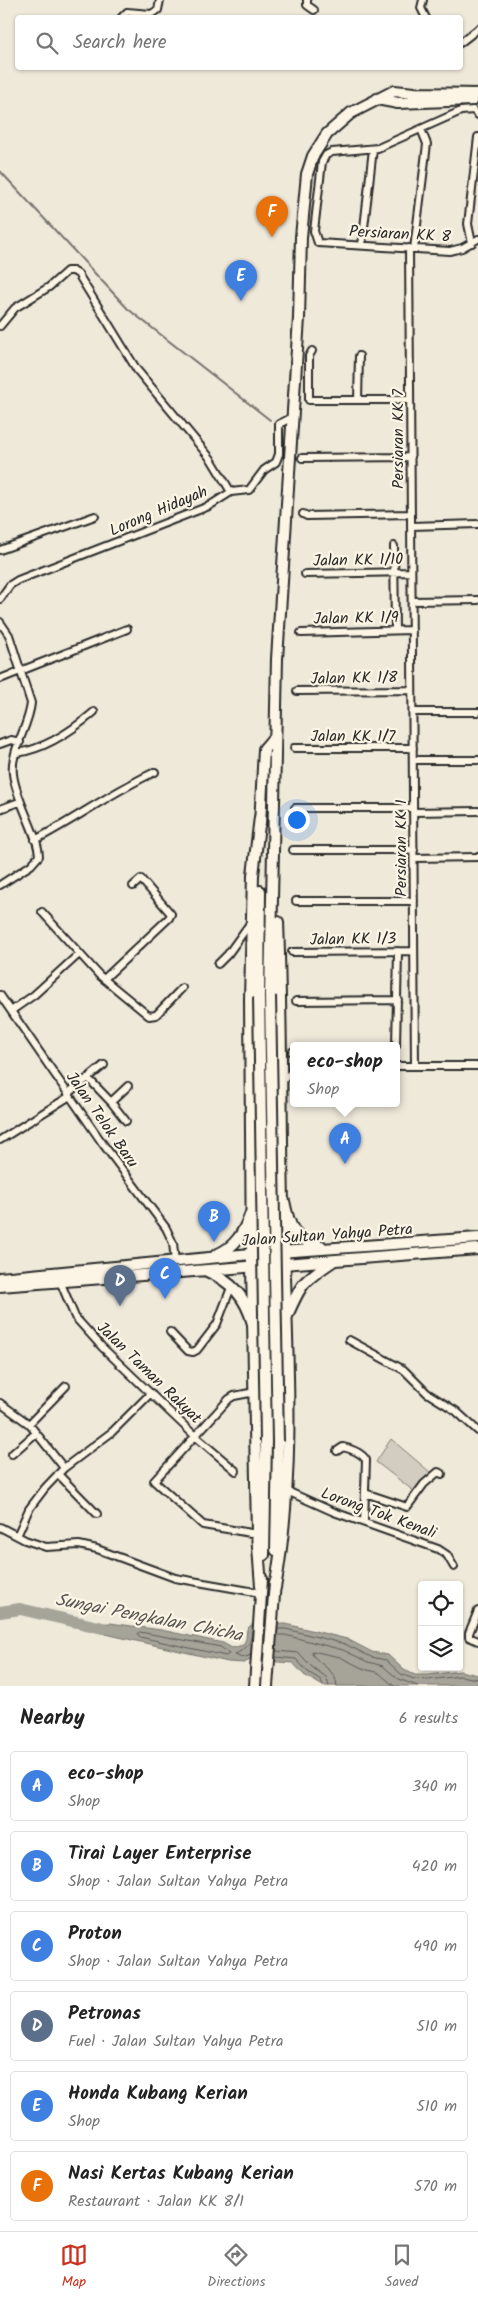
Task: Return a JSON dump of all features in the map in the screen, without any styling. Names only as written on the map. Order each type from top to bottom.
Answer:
[{"type":"main road","points":[[255,1686],[265,1546],[265,997],[278,649],[298,318],[301,237],[307,174],[313,156],[327,134],[351,113],[394,91],[478,94]]},
{"type":"main road","points":[[377,99],[398,103],[478,100]]},
{"type":"main road","points":[[261,1593],[257,1534],[251,1254],[250,999],[253,876],[260,818],[264,749],[275,736]]},
{"type":"main road","points":[[273,816],[282,1082],[284,1251],[287,1316],[287,1491],[282,1548],[275,1593]]},
{"type":"main road","points":[[260,818],[278,1442],[275,1593],[267,1686]]},
{"type":"main road","points":[[284,1201],[291,1228],[297,1235],[312,1244],[331,1248]]},
{"type":"main road","points":[[206,1258],[230,1248],[245,1229],[251,1213]]},
{"type":"main road","points":[[251,1231],[264,1236],[271,1233],[284,1221]]},
{"type":"main road","name":"Jalan Sultan Yahya Petra","points":[[0,1278],[284,1251],[478,1238]]},
{"type":"main road","name":"Jalan Sultan Yahya Petra","points":[[0,1286],[478,1249]]},
{"type":"main road","points":[[287,1316],[296,1292],[303,1283],[334,1260]]},
{"type":"main road","points":[[205,1270],[223,1278],[232,1286],[246,1304],[253,1324]]},
{"type":"main road","points":[[252,1300],[259,1291],[265,1291],[277,1295],[286,1303]]},
{"type":"street","points":[[124,15],[127,12],[154,13],[158,10],[160,0]]},
{"type":"street","points":[[307,0],[307,5],[314,10]]},
{"type":"street","points":[[423,0],[421,8],[424,15]]},
{"type":"street","points":[[463,41],[478,29]]},
{"type":"street","points":[[362,245],[374,149],[461,110],[470,110],[477,114]]},
{"type":"street","name":"Persiaran KK 7","points":[[412,630],[410,400],[412,249],[427,144],[421,129]]},
{"type":"street","points":[[475,241],[468,224],[478,137]]},
{"type":"street","name":"Persiaran KK 8","points":[[374,149],[332,152],[322,162],[315,227],[318,242],[450,251],[462,248],[475,241]]},
{"type":"street","points":[[0,326],[15,308],[49,287],[66,271],[73,271],[78,274],[137,370],[211,459],[232,492]]},
{"type":"street","points":[[312,351],[309,356],[309,400],[410,400]]},
{"type":"street","points":[[358,400],[359,356]]},
{"type":"street","name":"Lorong Hidayah","points":[[0,600],[10,585],[18,580],[200,509],[232,492],[249,490],[264,470],[276,462],[279,454],[279,424],[291,418]]},
{"type":"street","points":[[302,458],[411,457]]},
{"type":"street","points":[[303,514],[307,516],[411,514]]},
{"type":"street","points":[[0,550],[95,516]]},
{"type":"street","points":[[411,526],[478,524]]},
{"type":"street","points":[[394,546],[395,630]]},
{"type":"street","name":"Jalan KK 1/10","points":[[305,574],[412,572]]},
{"type":"street","points":[[412,601],[478,600]]},
{"type":"street","points":[[0,622],[9,635],[31,703],[30,713],[12,768],[19,802],[39,850],[36,860],[0,885]]},
{"type":"street","points":[[0,679],[127,629]]},
{"type":"street","name":"Jalan KK 1/9","points":[[301,633],[412,630]]},
{"type":"street","name":"Persiaran KK 1","points":[[412,630],[415,1066]]},
{"type":"street","name":"Jalan KK 1/8","points":[[297,691],[412,690]]},
{"type":"street","points":[[17,753],[37,748],[79,726],[94,712]]},
{"type":"street","points":[[412,712],[478,712]]},
{"type":"street","points":[[0,744],[11,740],[20,742]]},
{"type":"street","name":"Jalan KK 1/7","points":[[294,748],[413,748]]},
{"type":"street","points":[[413,760],[478,760]]},
{"type":"street","points":[[35,840],[70,822],[122,787],[154,772]]},
{"type":"street","points":[[0,809],[19,802]]},
{"type":"street","points":[[295,808],[478,811]]},
{"type":"street","points":[[293,850],[414,850]]},
{"type":"street","points":[[414,858],[478,857]]},
{"type":"street","points":[[104,979],[171,914],[141,880],[133,886]]},
{"type":"street","points":[[296,901],[414,901]]},
{"type":"street","points":[[42,912],[104,979],[152,1017],[182,988]]},
{"type":"street","points":[[218,964],[228,954],[253,920]]},
{"type":"street","points":[[396,1042],[398,951]]},
{"type":"street","name":"Jalan KK 1/3","points":[[292,952],[414,951]]},
{"type":"street","points":[[12,1011],[34,995],[79,954]]},
{"type":"street","name":"Jalan Telok Baru","points":[[0,995],[102,1144],[166,1228],[173,1244],[175,1262]]},
{"type":"street","points":[[296,1001],[398,1000]]},
{"type":"street","points":[[281,1061],[290,1067]]},
{"type":"street","points":[[0,1140],[69,1094],[104,1065]]},
{"type":"street","points":[[400,1066],[478,1066]]},
{"type":"street","points":[[282,1082],[290,1073]]},
{"type":"street","points":[[88,1078],[126,1120]]},
{"type":"street","points":[[111,1102],[128,1086]]},
{"type":"street","name":"Jalan Taman Rakyat","points":[[60,1281],[75,1317],[102,1347],[195,1436],[236,1471]]},
{"type":"street","points":[[170,1332],[188,1351],[193,1352],[197,1350],[217,1324],[232,1286]]},
{"type":"street","points":[[349,1340],[404,1370],[428,1393],[456,1411],[478,1431]]},
{"type":"street","points":[[29,1424],[66,1386]]},
{"type":"street","points":[[255,1392],[234,1396],[229,1399],[154,1481],[203,1525],[257,1534]]},
{"type":"street","points":[[17,1536],[35,1499],[58,1474],[100,1443],[151,1393]]},
{"type":"street","points":[[0,1403],[29,1424],[64,1468]]},
{"type":"street","points":[[12,1454],[36,1433]]},
{"type":"street","points":[[337,1450],[343,1447],[365,1458],[364,1522]]},
{"type":"street","points":[[365,1493],[407,1507],[431,1476],[438,1472],[442,1474]]},
{"type":"street","points":[[58,1474],[97,1514]]},
{"type":"street","name":"Lorong Tok Kenali","points":[[287,1491],[334,1512],[438,1550],[447,1555],[454,1567]]},
{"type":"street","points":[[0,1527],[46,1547],[79,1545],[97,1549],[175,1578],[261,1593]]},
{"type":"street","points":[[478,1611],[469,1633],[469,1637],[478,1641]]},
{"type":"shaded area","points":[[391,1439],[431,1473],[415,1492],[376,1462]]},
{"type":"water","points":[[110,1623],[161,1630],[223,1643],[232,1648],[243,1645],[247,1629],[251,1625],[286,1624],[347,1639],[372,1652],[388,1655],[404,1670],[415,1675],[460,1671],[478,1675],[478,1686],[323,1686],[304,1675],[293,1663],[250,1660],[244,1663],[228,1662],[97,1632],[85,1624]]},
{"type":"waterway","points":[[0,171],[128,309],[270,420]]},
{"type":"waterway","name":"Sungai Pengkalan Chicha","points":[[0,1612],[20,1609],[103,1628]]},
{"type":"place","name":"Nasi Kertas Kubang Kerian","points":[[272,237]]},
{"type":"place","name":"Honda Kubang Kerian","points":[[241,301]]},
{"type":"place","name":"eco-shop","points":[[345,1164]]},
{"type":"place","name":"Tirai Layer Enterprise","points":[[214,1242]]},
{"type":"place","name":"Proton","points":[[165,1299]]},
{"type":"place","name":"Petronas","points":[[120,1306]]}]
